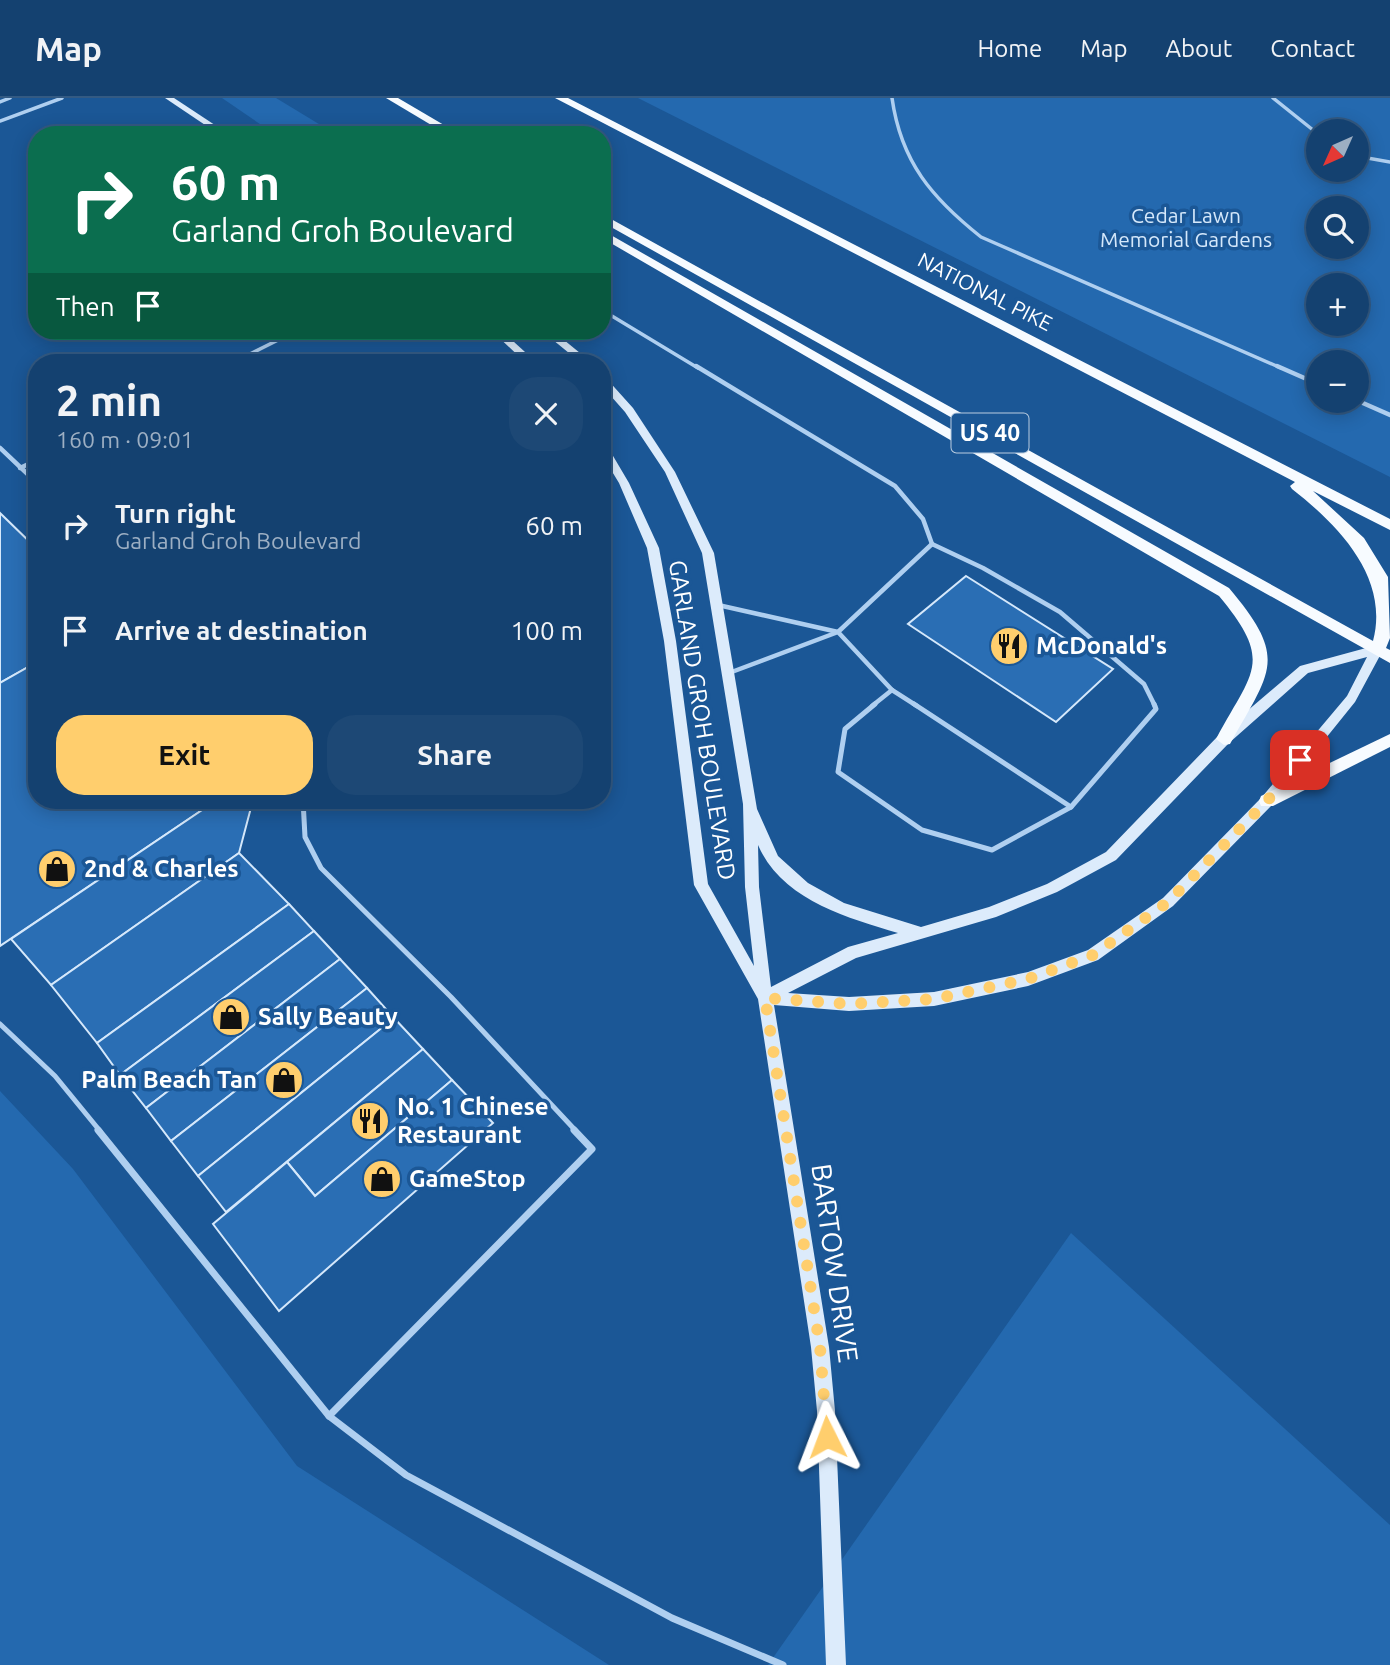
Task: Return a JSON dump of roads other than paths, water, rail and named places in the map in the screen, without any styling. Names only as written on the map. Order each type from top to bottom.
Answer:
[{"type":"main road","points":[[391,98],[440,126]]},
{"type":"main road","name":"NATIONAL PIKE","points":[[560,98],[1390,525]]},
{"type":"main road","name":"US 40","points":[[611,221],[1386,651]]},
{"type":"main road","points":[[611,238],[1224,592],[1246,616],[1262,648],[1261,672],[1224,739]]},
{"type":"main road","points":[[1249,451],[1335,515],[1364,543],[1385,580],[1389,618],[1386,651]]},
{"type":"main road","points":[[1267,801],[1390,740]]},
{"type":"street","points":[[169,98],[212,126]]},
{"type":"street","points":[[507,340],[522,354]]},
{"type":"street","points":[[558,340],[576,354]]},
{"type":"street","name":"GARLAND GROH BOULEVARD","points":[[611,390],[629,410],[670,472],[708,553],[750,804],[752,887],[765,998]]},
{"type":"street","name":"GARLAND GROH BOULEVARD","points":[[611,461],[624,483],[653,548],[670,641],[701,885],[765,998]]},
{"type":"street","points":[[765,998],[853,952],[991,913],[1052,888],[1111,856],[1224,739],[1304,669],[1386,651]]},
{"type":"street","points":[[765,998],[849,1004],[934,999],[1028,979],[1093,955],[1168,902],[1267,801],[1351,699],[1386,651]]},
{"type":"street","points":[[750,804],[771,858],[796,882],[847,912],[919,932]]},
{"type":"street","name":"BARTOW DRIVE","points":[[765,998],[820,1347],[827,1411],[836,1665]]},
{"type":"lane","points":[[0,102],[10,98]]},
{"type":"lane","points":[[0,121],[62,98]]},
{"type":"lane","points":[[892,98],[893,116],[904,149],[928,190],[953,215],[981,237],[1306,379]]},
{"type":"lane","points":[[1273,98],[1306,124]]},
{"type":"lane","points":[[1369,159],[1390,163]]},
{"type":"lane","points":[[611,315],[895,486],[920,513],[929,529],[932,544]]},
{"type":"lane","points":[[250,354],[278,340]]},
{"type":"lane","points":[[1369,406],[1390,415]]},
{"type":"lane","points":[[0,448],[28,475]]},
{"type":"lane","points":[[20,468],[28,464]]},
{"type":"lane","points":[[727,673],[838,632],[932,544]]},
{"type":"lane","points":[[892,690],[845,729],[838,772],[922,830],[992,850],[1071,807],[1156,709],[1144,684],[1060,612],[983,568],[932,544]]},
{"type":"lane","points":[[716,604],[838,632],[892,690],[1071,807]]},
{"type":"lane","points":[[303,809],[305,837],[321,868],[451,997],[592,1149],[329,1416]]},
{"type":"lane","points":[[0,1024],[55,1076],[329,1416],[406,1475],[672,1618],[783,1665]]},
{"type":"place","name":"McDonald's","points":[[1009,646]]},
{"type":"place","name":"2nd & Charles","points":[[57,869]]},
{"type":"place","name":"Sally Beauty","points":[[231,1017]]},
{"type":"place","name":"Palm Beach Tan","points":[[284,1080]]},
{"type":"place","name":"No. 1 Chinese Restaurant","points":[[370,1121]]},
{"type":"place","name":"GameStop","points":[[382,1179]]},
{"type":"park label","name":"Cedar Lawn Memorial Gardens","points":[[1186,228]]}]
